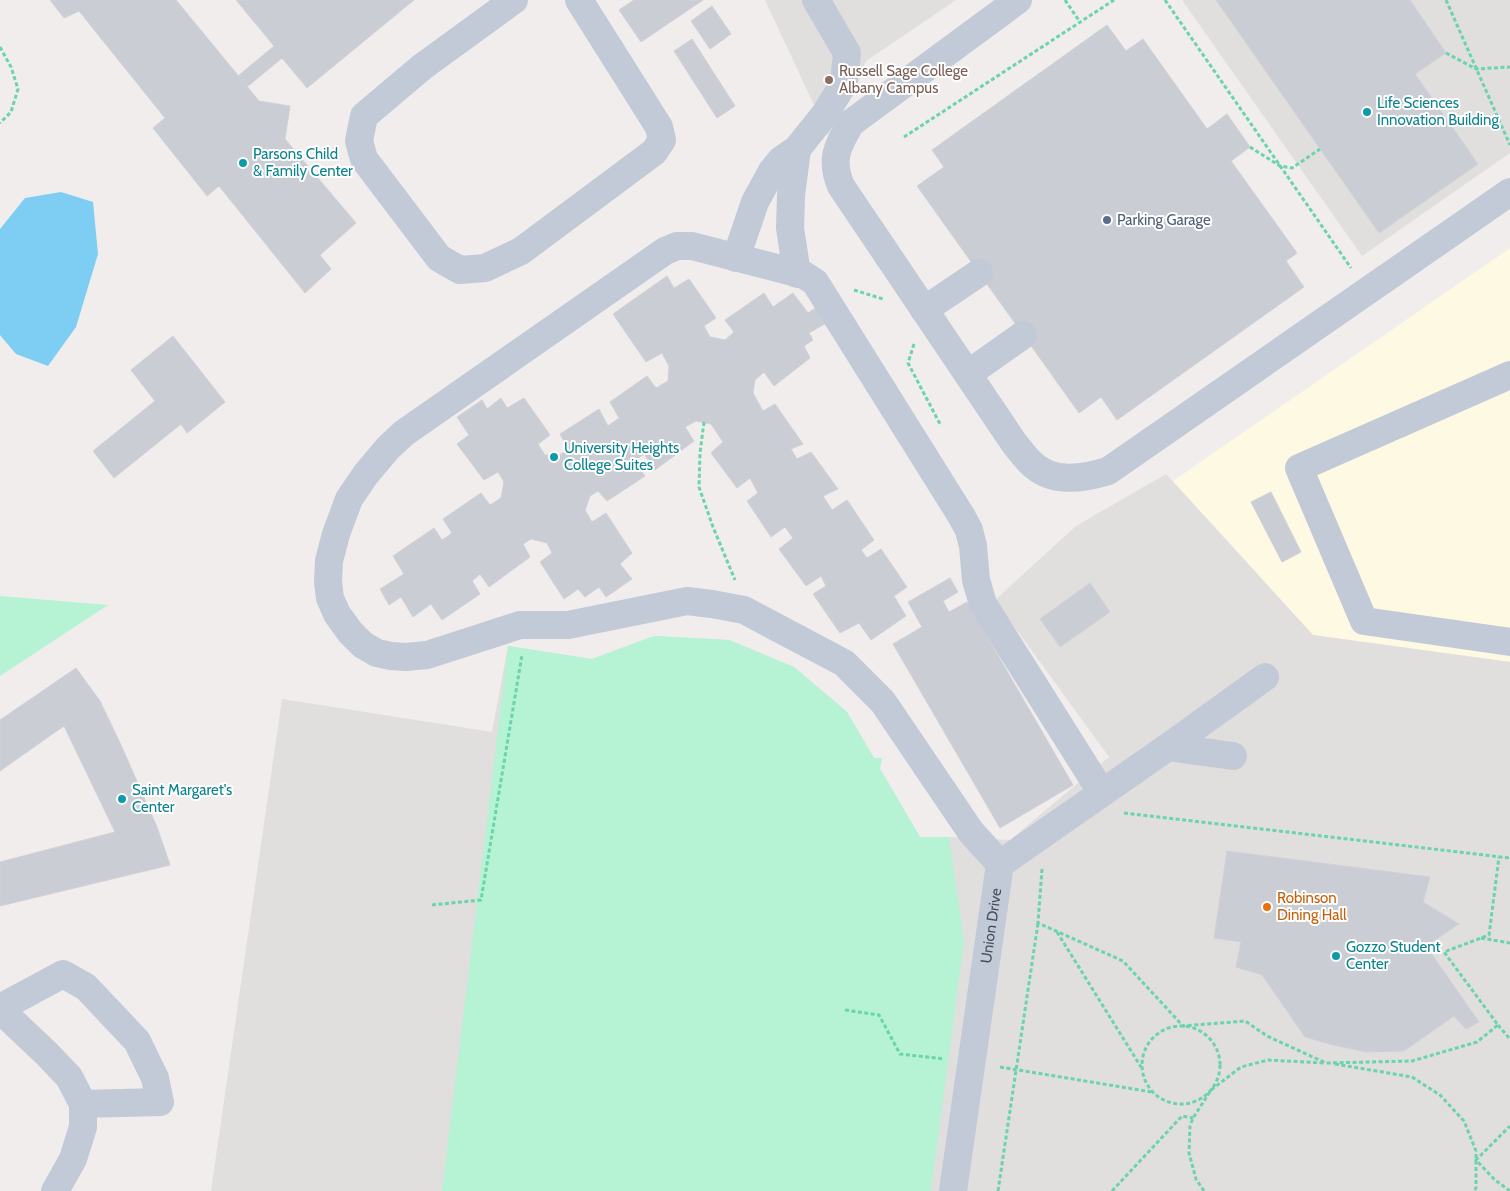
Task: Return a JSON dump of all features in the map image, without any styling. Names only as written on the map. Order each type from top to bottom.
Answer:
[{"type":"lane","points":[[514,0],[422,66],[364,116],[359,141],[364,159],[440,258],[460,270],[485,268],[521,251],[654,152],[662,140],[659,127],[579,0]]},
{"type":"lane","points":[[736,258],[755,202],[772,171],[781,160],[797,149],[825,114],[844,83],[847,53],[816,0]]},
{"type":"lane","points":[[1018,0],[851,123],[839,141],[835,158],[835,173],[841,186],[1014,443],[1031,463],[1045,472],[1060,478],[1095,475],[1108,471],[1510,192]]},
{"type":"lane","points":[[797,149],[791,196],[790,228],[797,274]]},
{"type":"lane","points":[[1102,793],[983,604],[976,580],[973,546],[969,530],[815,282],[810,278],[692,246],[677,246],[665,251],[404,434],[388,448],[366,474],[349,499],[336,534],[328,582],[330,598],[337,614],[362,645],[377,653],[391,656],[428,655],[520,625],[568,625],[687,601],[744,610],[844,663],[883,702],[971,832],[1000,864],[1102,793],[1168,747],[1265,677]]},
{"type":"lane","points":[[924,310],[979,273]]},
{"type":"lane","points":[[968,374],[1023,335]]},
{"type":"lane","points":[[1510,375],[1298,468],[1364,621],[1510,642]]},
{"type":"lane","points":[[1168,747],[1233,756]]},
{"type":"lane","name":"Union Drive","points":[[953,1191],[1000,864]]},
{"type":"lane","points":[[0,1008],[63,974],[86,987],[137,1041],[155,1078],[160,1102],[83,1104]]},
{"type":"lane","points":[[0,1012],[10,1019],[69,1077],[83,1104],[83,1127],[73,1159],[55,1191]]},
{"type":"path","points":[[1065,0],[1080,22]]},
{"type":"path","points":[[904,137],[1114,0]]},
{"type":"path","points":[[1165,0],[1367,291]]},
{"type":"path","points":[[1446,0],[1510,145]]},
{"type":"path","points":[[0,47],[11,68],[18,89],[11,112],[0,123]]},
{"type":"path","points":[[1446,52],[1476,69],[1510,68]]},
{"type":"path","points":[[1250,147],[1280,166],[1292,168],[1320,149]]},
{"type":"path","points":[[830,307],[848,288],[883,300],[905,281]]},
{"type":"path","points":[[924,310],[908,363],[940,425]]},
{"type":"path","points":[[704,422],[700,453],[699,488],[735,580],[735,609]]},
{"type":"path","points":[[432,905],[481,900],[527,624]]},
{"type":"path","points":[[1123,812],[1510,858]]},
{"type":"path","points":[[1499,857],[1489,935],[1444,952],[1510,1039]]},
{"type":"path","points":[[998,1191],[1038,923],[1042,866]]},
{"type":"path","points":[[1038,923],[1123,961],[1184,1026],[1206,1035],[1214,1044],[1219,1056],[1218,1080],[1193,1118],[1190,1126],[1189,1153],[1196,1179],[1204,1191]]},
{"type":"path","points":[[1056,932],[1142,1068]]},
{"type":"path","points":[[1481,938],[1510,944]]},
{"type":"path","points":[[1474,1191],[1476,1188],[1476,1151],[1464,1121],[1440,1095],[1412,1077],[1326,1063],[1267,1036],[1246,1021],[1170,1028],[1153,1038],[1143,1055],[1142,1068],[1145,1081],[1152,1092],[1163,1100],[1176,1104],[1189,1104],[1201,1099],[1241,1067],[1268,1060],[1326,1063],[1412,1061],[1477,1042],[1498,1025]]},
{"type":"path","points":[[1112,1191],[1182,1116],[1193,1118]]},
{"type":"path","points":[[1476,1160],[1510,1126]]},
{"type":"path","points":[[1476,1160],[1510,1191]]},
{"type":"shaded area","name":"Russell Sage College Albany Campus","points":[[765,0],[956,0],[866,61],[828,135]]},
{"type":"shaded area","name":"Life Sciences Innovation Building","points":[[1182,0],[1510,0],[1510,153],[1362,256]]},
{"type":"shaded area","points":[[1510,248],[1510,662],[1313,635],[1173,481]]},
{"type":"shaded area","points":[[1166,474],[1313,635],[1510,662],[1510,1191],[211,1191],[282,699],[492,732],[508,646],[592,659],[654,636],[729,640],[794,667],[847,712],[920,837],[1010,840],[1109,757],[995,600],[1076,526]]},
{"type":"green space","points":[[0,596],[108,605],[0,676]]},
{"type":"green space","points":[[654,636],[729,640],[794,667],[847,712],[874,758],[882,758],[880,769],[920,837],[949,837],[964,941],[931,1191],[442,1191],[508,646],[592,659]]},
{"type":"water","points":[[61,192],[93,202],[98,254],[76,327],[48,366],[16,354],[0,335],[0,229],[25,198]]},
{"type":"building","name":"Parsons Child & Family Center","points":[[50,0],[176,0],[259,101],[290,106],[285,139],[356,223],[320,255],[331,269],[305,293],[219,186],[207,196],[153,128],[165,118],[79,11],[64,18]]},
{"type":"building","points":[[236,0],[414,0],[307,88],[282,58],[247,87],[238,76],[274,46]]},
{"type":"building","points":[[634,0],[703,0],[641,42],[619,10]]},
{"type":"building","name":"Life Sciences Innovation Building","points":[[1216,0],[1410,0],[1446,53],[1415,74],[1478,164],[1379,233]]},
{"type":"building","points":[[712,6],[731,34],[710,49],[691,21]]},
{"type":"building","name":"Parking Garage","points":[[1107,25],[1126,51],[1143,39],[1207,129],[1227,114],[1250,147],[1231,161],[1297,253],[1286,261],[1304,287],[1117,420],[1101,397],[1079,413],[917,186],[944,167],[932,150]]},
{"type":"building","points":[[692,39],[735,106],[717,118],[674,51]]},
{"type":"building","name":"University Heights College Suites","points":[[667,276],[674,288],[689,279],[716,318],[704,326],[710,337],[725,340],[734,332],[725,320],[764,293],[773,307],[793,293],[808,313],[817,307],[828,322],[809,333],[813,340],[804,346],[810,358],[774,386],[764,372],[755,380],[753,393],[763,411],[775,404],[803,444],[791,449],[797,459],[811,452],[838,489],[823,496],[832,510],[847,500],[874,540],[861,550],[867,558],[881,549],[907,587],[894,596],[906,616],[871,640],[859,623],[840,633],[813,594],[826,586],[821,576],[806,586],[779,549],[793,538],[785,527],[771,537],[747,501],[758,493],[750,478],[737,488],[711,453],[723,442],[711,424],[696,421],[685,427],[694,441],[655,470],[644,454],[634,461],[645,476],[607,501],[598,491],[590,496],[585,510],[592,522],[606,513],[632,553],[620,564],[632,579],[606,597],[599,587],[585,597],[578,589],[564,599],[540,562],[552,553],[547,543],[531,539],[523,544],[530,557],[489,587],[480,574],[472,581],[480,594],[442,620],[431,604],[413,617],[401,597],[389,605],[380,589],[404,574],[393,556],[434,528],[442,540],[452,533],[443,519],[481,493],[490,505],[501,498],[504,482],[498,472],[484,480],[457,444],[469,435],[457,417],[482,400],[487,409],[501,398],[507,408],[524,398],[550,435],[538,444],[545,455],[559,455],[569,450],[560,434],[599,409],[608,426],[619,418],[610,402],[647,376],[656,388],[668,381],[669,366],[662,353],[646,362],[613,314]]},
{"type":"building","points":[[173,336],[225,402],[187,433],[181,424],[114,478],[93,451],[155,401],[131,370]]},
{"type":"building","points":[[1271,492],[1301,552],[1282,562],[1251,502]]},
{"type":"building","points":[[950,578],[958,592],[943,601],[949,612],[967,602],[1073,785],[1000,828],[893,644],[922,627],[908,602]]},
{"type":"building","points":[[1090,583],[1110,612],[1060,647],[1040,619]]},
{"type":"building","name":"Saint Margaret's Center","points":[[76,668],[100,701],[121,745],[157,827],[170,865],[0,906],[0,862],[115,832],[64,726],[0,771],[0,720]]},
{"type":"building","name":"Gozzo Student Center","points":[[1227,851],[1430,877],[1423,902],[1459,924],[1426,946],[1479,1022],[1466,1029],[1454,1016],[1404,1051],[1367,1052],[1305,1037],[1262,975],[1236,967],[1241,942],[1214,938]]},
{"type":"place","name":"Russell Sage College Albany Campus","points":[[829,80]]},
{"type":"place","name":"Life Sciences Innovation Building","points":[[1367,112]]},
{"type":"place","name":"Parsons Child & Family Center","points":[[243,163]]},
{"type":"place","name":"Parking Garage","points":[[1107,220]]},
{"type":"place","name":"University Heights College Suites","points":[[554,457]]},
{"type":"place","name":"Saint Margaret's Center","points":[[122,799]]},
{"type":"place","name":"Robinson Dining Hall","points":[[1267,907]]},
{"type":"place","name":"Gozzo Student Center","points":[[1336,956]]}]
